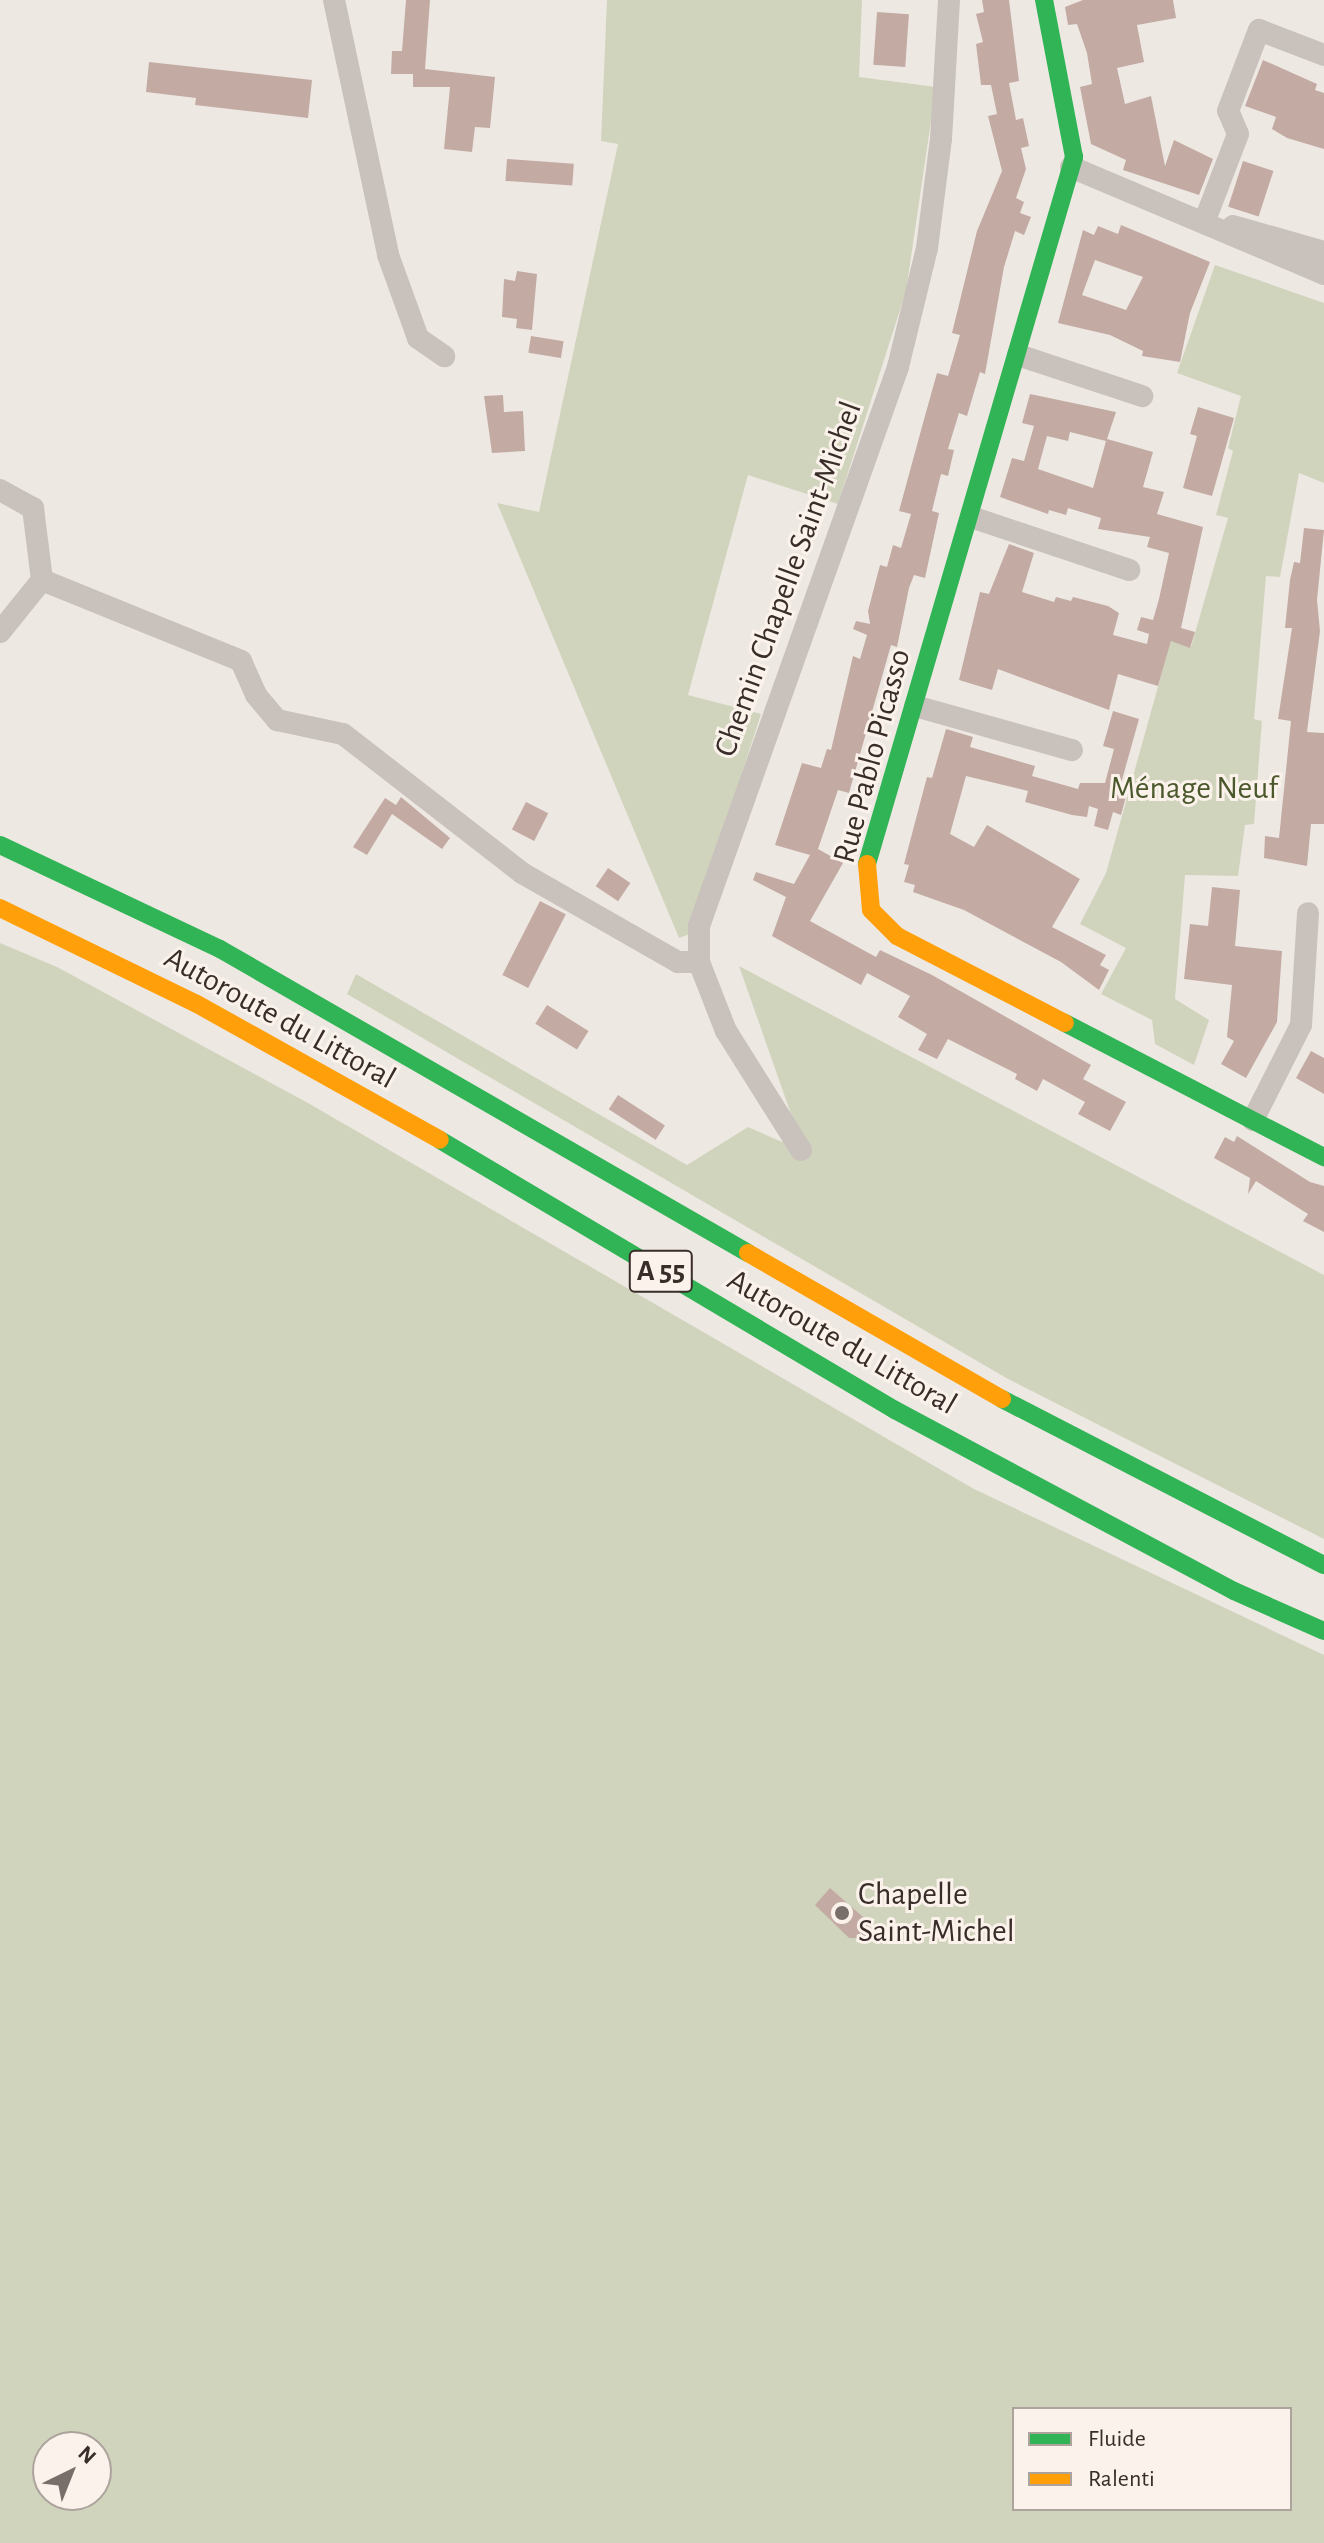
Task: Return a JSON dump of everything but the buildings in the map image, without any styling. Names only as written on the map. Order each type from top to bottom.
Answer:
[{"type":"main road","name":"Rue Pablo Picasso","points":[[1044,0],[1074,157],[866,868],[871,910],[897,936],[1324,1157]]},
{"type":"main road","name":"Autoroute du Littoral","points":[[0,845],[220,949],[890,1338],[1064,1435],[1324,1565]]},
{"type":"main road","name":"Autoroute du Littoral","points":[[0,908],[197,1004],[427,1132],[895,1410],[1234,1591],[1324,1631]]},
{"type":"street","points":[[334,0],[388,255],[418,338],[444,356]]},
{"type":"street","name":"Chemin Chapelle Saint-Michel","points":[[801,1150],[726,1031],[699,962],[699,926],[898,367],[927,248],[941,139],[949,0]]},
{"type":"street","points":[[1205,220],[1238,134],[1228,111],[1259,30],[1324,55]]},
{"type":"street","points":[[1071,167],[1205,220],[1324,274]]},
{"type":"street","points":[[1205,220],[1282,236],[1324,252]]},
{"type":"street","points":[[1018,355],[1142,396]]},
{"type":"street","points":[[0,490],[33,508],[42,580],[0,632]]},
{"type":"street","points":[[971,517],[1129,570]]},
{"type":"street","points":[[42,580],[241,661],[256,695],[277,720],[343,734],[522,873],[678,962],[699,962]]},
{"type":"street","points":[[915,706],[1072,750]]},
{"type":"street","points":[[1253,1120],[1301,1025],[1308,913]]},
{"type":"green space","points":[[607,0],[862,0],[859,77],[936,87],[906,291],[838,504],[748,475],[688,695],[761,714],[690,934],[679,938],[497,503],[539,512],[618,144],[601,141]]},
{"type":"green space","name":"Ménage Neuf","points":[[1215,265],[1324,303],[1324,483],[1299,473],[1280,577],[1266,576],[1254,719],[1262,721],[1254,824],[1245,825],[1238,876],[1185,875],[1175,999],[1209,1020],[1194,1065],[1155,1044],[1152,1020],[1101,994],[1126,948],[1080,924],[1106,873],[1171,640],[1191,647],[1228,518],[1216,515],[1233,451],[1228,448],[1241,396],[1177,373]]},
{"type":"green space","points":[[0,943],[57,967],[308,1103],[974,1489],[1324,1655],[1324,2543],[0,2543]]},
{"type":"green space","points":[[739,966],[1324,1275],[1324,1539],[1008,1379],[347,994],[356,974],[687,1165],[748,1127],[782,1142],[797,1131]]},
{"type":"traffic: fast","points":[[867,864],[1074,157],[1044,0]]},
{"type":"traffic: fast","points":[[0,845],[220,949],[748,1253]]},
{"type":"traffic: fast","points":[[1065,1023],[1324,1157]]},
{"type":"traffic: fast","points":[[440,1140],[895,1410],[1234,1591],[1324,1631]]},
{"type":"traffic: fast","points":[[1002,1399],[1324,1565]]},
{"type":"traffic: slow","points":[[867,864],[871,910],[897,936],[1065,1023]]},
{"type":"traffic: slow","points":[[0,908],[197,1004],[440,1140]]},
{"type":"traffic: slow","points":[[748,1253],[1002,1399]]},
{"type":"place","name":"Chapelle Saint-Michel","points":[[842,1913]]}]
